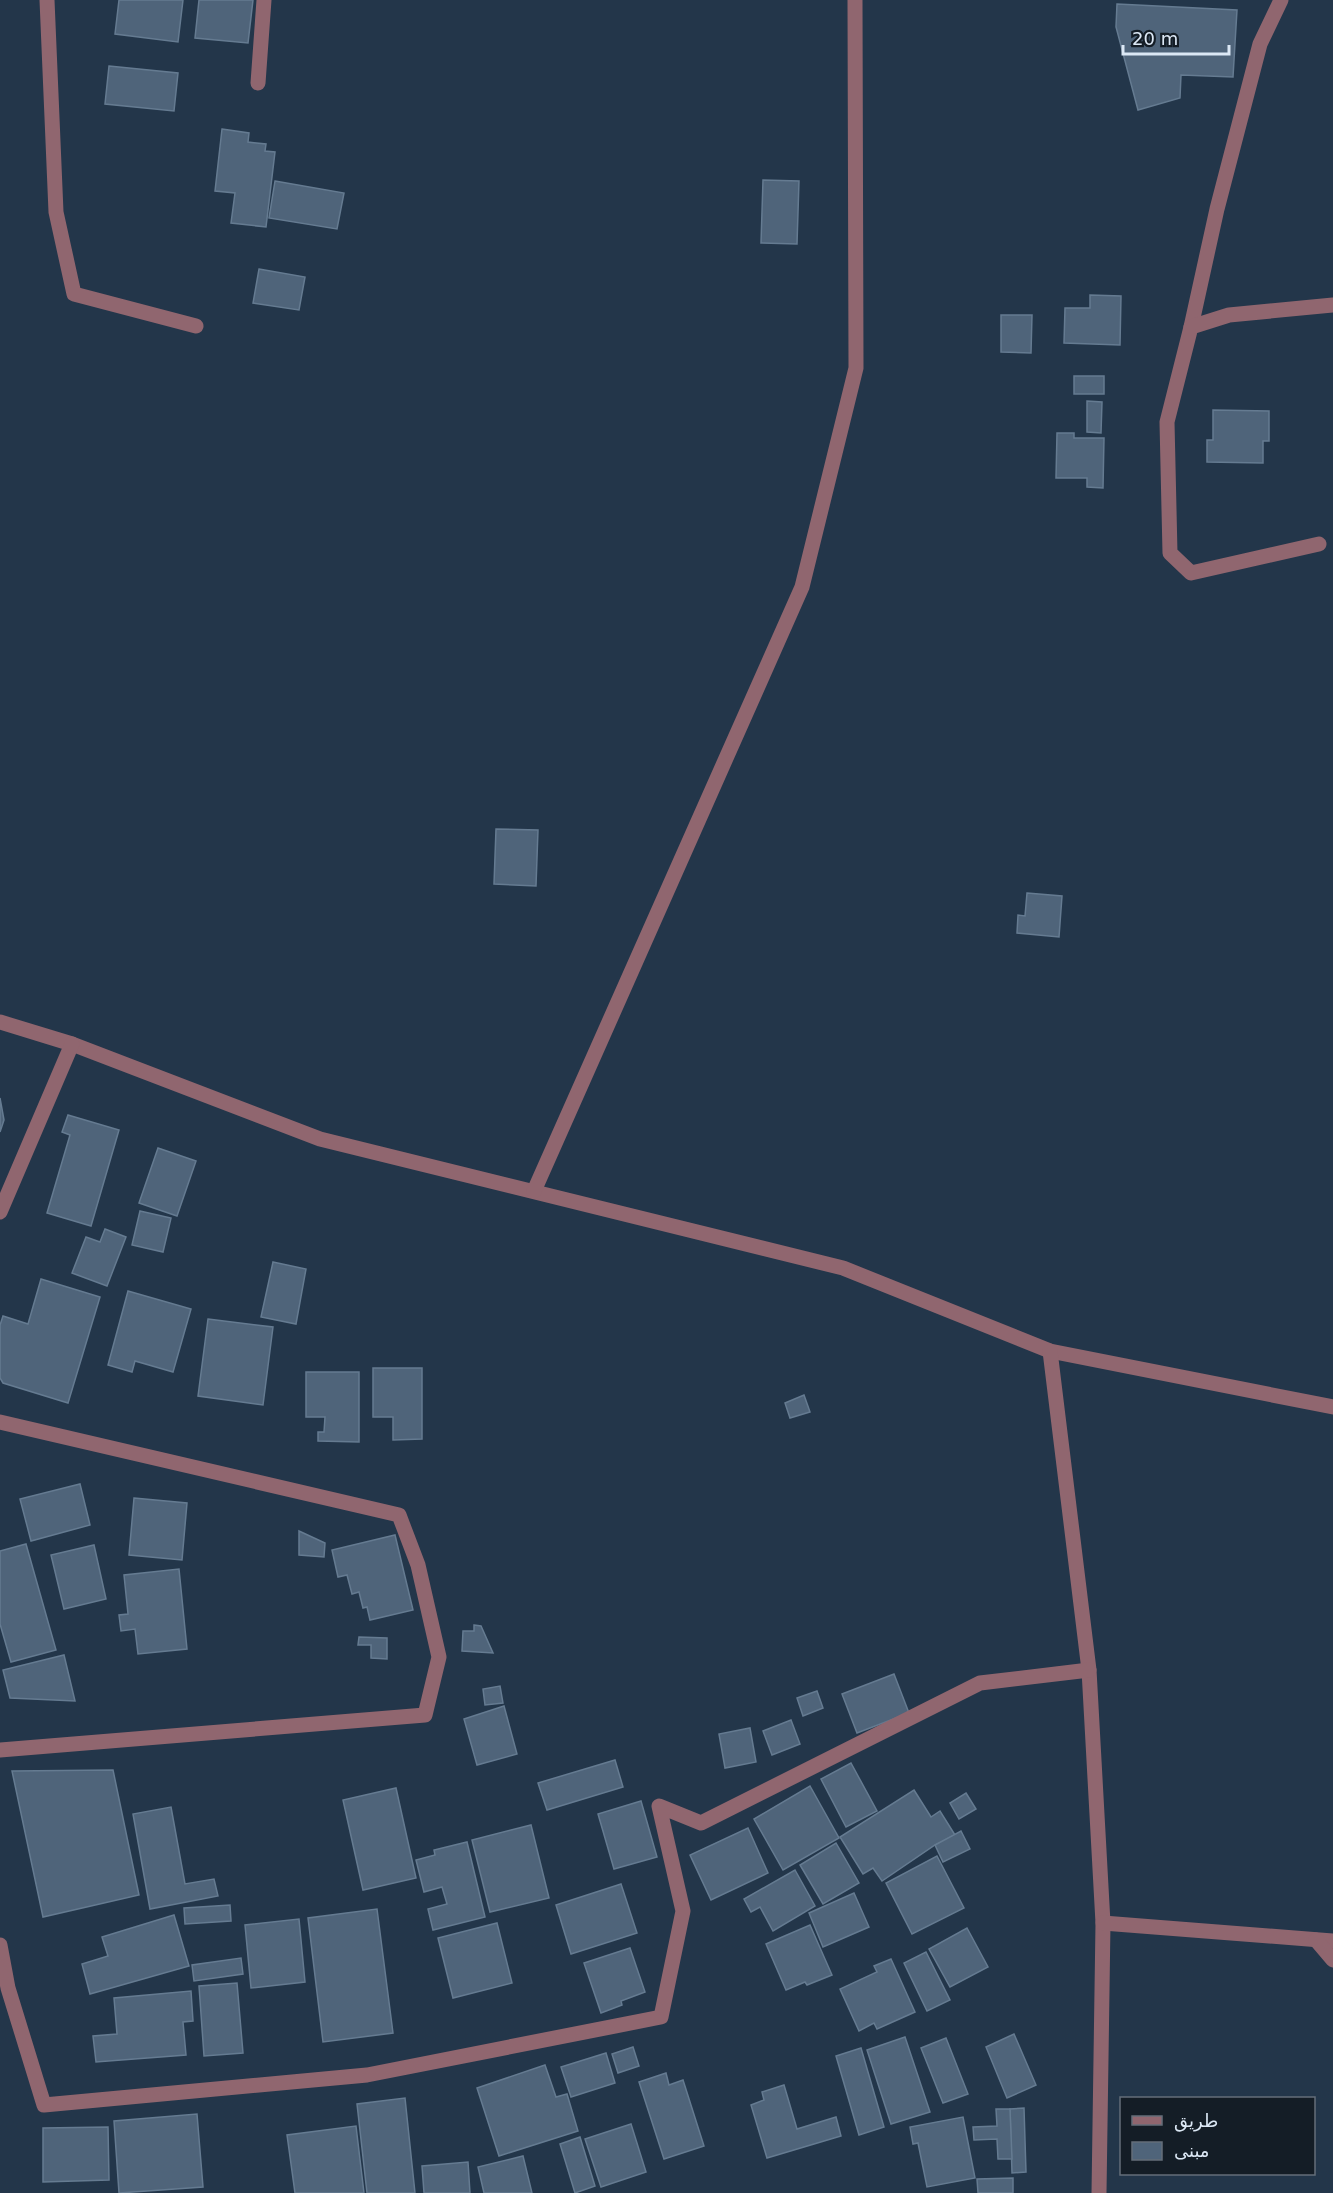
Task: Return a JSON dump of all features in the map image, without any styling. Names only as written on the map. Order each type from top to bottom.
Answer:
[{"type":"street","points":[[47,0],[56,212],[74,294],[196,326]]},
{"type":"street","points":[[258,83],[264,0]]},
{"type":"street","points":[[534,1191],[802,586],[856,368],[855,0]]},
{"type":"street","points":[[1281,0],[1260,44],[1167,422],[1170,553],[1191,573],[1319,544]]},
{"type":"street","points":[[1191,327],[1229,315],[1333,305]]},
{"type":"street","points":[[0,1022],[72,1044],[320,1139],[843,1268],[1050,1351],[1333,1407]]},
{"type":"street","points":[[0,1212],[72,1044]]},
{"type":"street","points":[[1050,1351],[1089,1670],[1102,1923],[1099,2193]]},
{"type":"street","points":[[0,1422],[399,1515],[418,1565],[439,1657],[425,1715],[0,1750]]},
{"type":"street","points":[[0,1945],[8,1988],[44,2105],[367,2075],[661,2018],[683,1911],[659,1806],[701,1823],[980,1683],[1089,1670]]},
{"type":"street","points":[[1102,1923],[1333,1941]]},
{"type":"street","points":[[1317,1940],[1333,1960]]},
{"type":"building","points":[[119,0],[183,0],[178,42],[115,34]]},
{"type":"building","points":[[199,0],[253,0],[248,43],[195,38]]},
{"type":"building","points":[[1117,4],[1237,10],[1233,77],[1181,75],[1180,98],[1138,110],[1116,27]]},
{"type":"building","points":[[109,66],[178,73],[174,111],[105,104]]},
{"type":"building","points":[[222,129],[249,133],[248,142],[266,144],[265,151],[275,152],[266,227],[231,223],[235,193],[215,191]]},
{"type":"building","points":[[763,180],[799,181],[797,244],[761,243]]},
{"type":"building","points":[[275,181],[344,193],[337,229],[269,218]]},
{"type":"building","points":[[259,269],[305,277],[299,310],[253,303]]},
{"type":"building","points":[[1090,295],[1121,296],[1120,345],[1064,343],[1065,308],[1090,308]]},
{"type":"building","points":[[1001,315],[1032,315],[1031,353],[1001,352]]},
{"type":"building","points":[[1074,376],[1104,376],[1104,394],[1074,394]]},
{"type":"building","points":[[1087,401],[1102,402],[1101,433],[1087,432]]},
{"type":"building","points":[[1213,410],[1269,411],[1269,441],[1263,441],[1263,463],[1207,462],[1207,440],[1213,440]]},
{"type":"building","points":[[1057,433],[1074,433],[1074,438],[1104,438],[1103,488],[1087,487],[1087,478],[1056,478]]},
{"type":"building","points":[[496,829],[538,830],[536,886],[494,884]]},
{"type":"building","points":[[1027,893],[1062,896],[1059,937],[1017,933],[1018,915],[1025,916]]},
{"type":"building","points":[[0,1098],[4,1120],[0,1132]]},
{"type":"building","points":[[68,1115],[119,1130],[91,1226],[47,1213],[70,1135],[62,1132]]},
{"type":"building","points":[[158,1148],[196,1161],[177,1216],[139,1203]]},
{"type":"building","points":[[140,1211],[171,1218],[163,1252],[132,1245]]},
{"type":"building","points":[[105,1229],[126,1237],[107,1286],[72,1273],[86,1237],[100,1242]]},
{"type":"building","points":[[273,1262],[306,1269],[296,1324],[261,1317]]},
{"type":"building","points":[[41,1279],[100,1297],[68,1403],[3,1383],[0,1378],[0,1325],[3,1316],[28,1324]]},
{"type":"building","points":[[128,1291],[191,1309],[173,1372],[135,1361],[132,1372],[108,1365]]},
{"type":"building","points":[[208,1319],[273,1327],[263,1405],[198,1396]]},
{"type":"building","points":[[373,1368],[422,1368],[422,1439],[393,1440],[393,1417],[373,1417]]},
{"type":"building","points":[[306,1372],[359,1372],[359,1442],[318,1441],[318,1432],[324,1432],[325,1417],[306,1417]]},
{"type":"building","points":[[804,1395],[810,1412],[790,1418],[785,1403]]},
{"type":"building","points":[[80,1484],[90,1525],[31,1541],[20,1499]]},
{"type":"building","points":[[134,1498],[187,1503],[182,1560],[129,1555]]},
{"type":"building","points":[[299,1531],[325,1543],[324,1557],[299,1555]]},
{"type":"building","points":[[395,1535],[413,1610],[370,1620],[367,1607],[363,1608],[359,1592],[352,1594],[347,1575],[338,1577],[332,1550]]},
{"type":"building","points":[[26,1544],[56,1650],[11,1662],[0,1624],[0,1551]]},
{"type":"building","points":[[94,1545],[106,1599],[64,1609],[51,1555]]},
{"type":"building","points":[[179,1569],[187,1649],[138,1654],[135,1629],[121,1631],[119,1615],[128,1614],[124,1575]]},
{"type":"building","points":[[474,1625],[481,1626],[493,1653],[462,1651],[463,1631],[474,1631]]},
{"type":"building","points":[[359,1637],[387,1638],[387,1659],[371,1658],[371,1645],[358,1645]]},
{"type":"building","points":[[64,1655],[75,1701],[10,1698],[3,1670]]},
{"type":"building","points":[[894,1674],[909,1713],[857,1733],[842,1694]]},
{"type":"building","points":[[500,1686],[503,1703],[485,1705],[483,1689]]},
{"type":"building","points":[[817,1691],[823,1708],[803,1716],[797,1698]]},
{"type":"building","points":[[504,1706],[517,1754],[477,1765],[464,1719]]},
{"type":"building","points":[[791,1720],[800,1744],[772,1755],[763,1731]]},
{"type":"building","points":[[750,1728],[756,1762],[725,1768],[719,1734]]},
{"type":"building","points":[[615,1760],[623,1787],[547,1810],[538,1783]]},
{"type":"building","points":[[851,1763],[877,1811],[846,1827],[821,1779]]},
{"type":"building","points":[[113,1770],[139,1895],[43,1917],[12,1771]]},
{"type":"building","points":[[810,1786],[839,1838],[783,1870],[754,1819]]},
{"type":"building","points":[[396,1788],[416,1878],[363,1890],[343,1800]]},
{"type":"building","points":[[914,1790],[931,1817],[940,1811],[955,1835],[935,1845],[882,1881],[873,1868],[863,1874],[840,1837]]},
{"type":"building","points":[[966,1793],[976,1809],[959,1819],[950,1803]]},
{"type":"building","points":[[641,1801],[657,1857],[614,1869],[598,1814]]},
{"type":"building","points":[[171,1807],[185,1884],[214,1879],[218,1896],[150,1909],[133,1814]]},
{"type":"building","points":[[531,1825],[549,1898],[490,1912],[472,1840]]},
{"type":"building","points":[[748,1828],[768,1873],[711,1900],[690,1855]]},
{"type":"building","points":[[961,1831],[970,1849],[943,1862],[935,1845]]},
{"type":"building","points":[[467,1842],[485,1917],[433,1930],[428,1909],[447,1904],[442,1887],[424,1892],[416,1860],[435,1855],[434,1850]]},
{"type":"building","points":[[836,1843],[859,1883],[823,1904],[800,1865]]},
{"type":"building","points":[[937,1856],[964,1908],[912,1934],[886,1883]]},
{"type":"building","points":[[795,1870],[815,1906],[773,1931],[760,1907],[751,1912],[744,1899]]},
{"type":"building","points":[[621,1884],[637,1933],[571,1954],[556,1905]]},
{"type":"building","points":[[854,1893],[869,1927],[823,1947],[809,1913]]},
{"type":"building","points":[[230,1905],[231,1921],[185,1924],[184,1908]]},
{"type":"building","points":[[377,1909],[393,2033],[323,2042],[308,1918]]},
{"type":"building","points":[[174,1915],[189,1966],[90,1994],[82,1964],[108,1956],[102,1937]]},
{"type":"building","points":[[299,1919],[305,1982],[251,1988],[245,1925]]},
{"type":"building","points":[[497,1923],[512,1983],[453,1998],[438,1938]]},
{"type":"building","points":[[810,1925],[832,1975],[786,1990],[766,1944]]},
{"type":"building","points":[[967,1928],[988,1967],[950,1987],[929,1949]]},
{"type":"building","points":[[630,1948],[645,1992],[621,2001],[622,2005],[601,2013],[584,1963]]},
{"type":"building","points":[[926,1952],[950,2000],[927,2011],[904,1963]]},
{"type":"building","points":[[241,1958],[243,1974],[194,1981],[192,1965]]},
{"type":"building","points":[[891,1959],[915,2012],[877,2029],[874,2023],[859,2031],[840,1989],[877,1972],[874,1966]]},
{"type":"building","points":[[237,1983],[243,2053],[204,2056],[199,1986]]},
{"type":"building","points":[[191,1991],[193,2021],[183,2022],[186,2055],[96,2062],[93,2036],[117,2034],[114,1998]]},
{"type":"building","points":[[1014,2034],[1036,2085],[1007,2098],[986,2047]]},
{"type":"building","points":[[905,2037],[930,2112],[891,2124],[867,2050]]},
{"type":"building","points":[[946,2038],[968,2094],[943,2103],[921,2048]]},
{"type":"building","points":[[633,2047],[639,2066],[618,2073],[612,2054]]},
{"type":"building","points":[[861,2048],[884,2127],[859,2135],[836,2056]]},
{"type":"building","points":[[606,2053],[615,2083],[571,2097],[561,2067]]},
{"type":"building","points":[[545,2065],[556,2097],[567,2094],[578,2131],[499,2156],[477,2088]]},
{"type":"building","points":[[666,2073],[669,2085],[683,2080],[704,2146],[664,2159],[639,2082]]},
{"type":"building","points":[[784,2085],[797,2129],[836,2117],[841,2136],[767,2158],[751,2105],[764,2100],[762,2092]]},
{"type":"building","points":[[405,2098],[415,2193],[367,2193],[357,2104]]},
{"type":"building","points":[[1024,2108],[1026,2172],[1012,2173],[1010,2109]]},
{"type":"building","points":[[996,2109],[1010,2109],[1012,2159],[998,2159],[997,2139],[974,2140],[973,2127],[997,2126]]},
{"type":"building","points":[[197,2114],[203,2187],[119,2193],[114,2121]]},
{"type":"building","points":[[963,2117],[975,2178],[927,2187],[918,2143],[913,2144],[910,2127]]},
{"type":"building","points":[[631,2124],[646,2172],[601,2187],[585,2139]]},
{"type":"building","points":[[356,2126],[364,2193],[295,2193],[287,2135]]},
{"type":"building","points":[[108,2127],[109,2180],[43,2182],[43,2128]]},
{"type":"building","points":[[580,2137],[595,2186],[575,2193],[560,2144]]},
{"type":"building","points":[[523,2156],[532,2193],[484,2193],[478,2167]]},
{"type":"building","points":[[468,2162],[470,2193],[424,2193],[422,2166]]},
{"type":"building","points":[[1013,2178],[1013,2193],[978,2193],[977,2179]]}]
